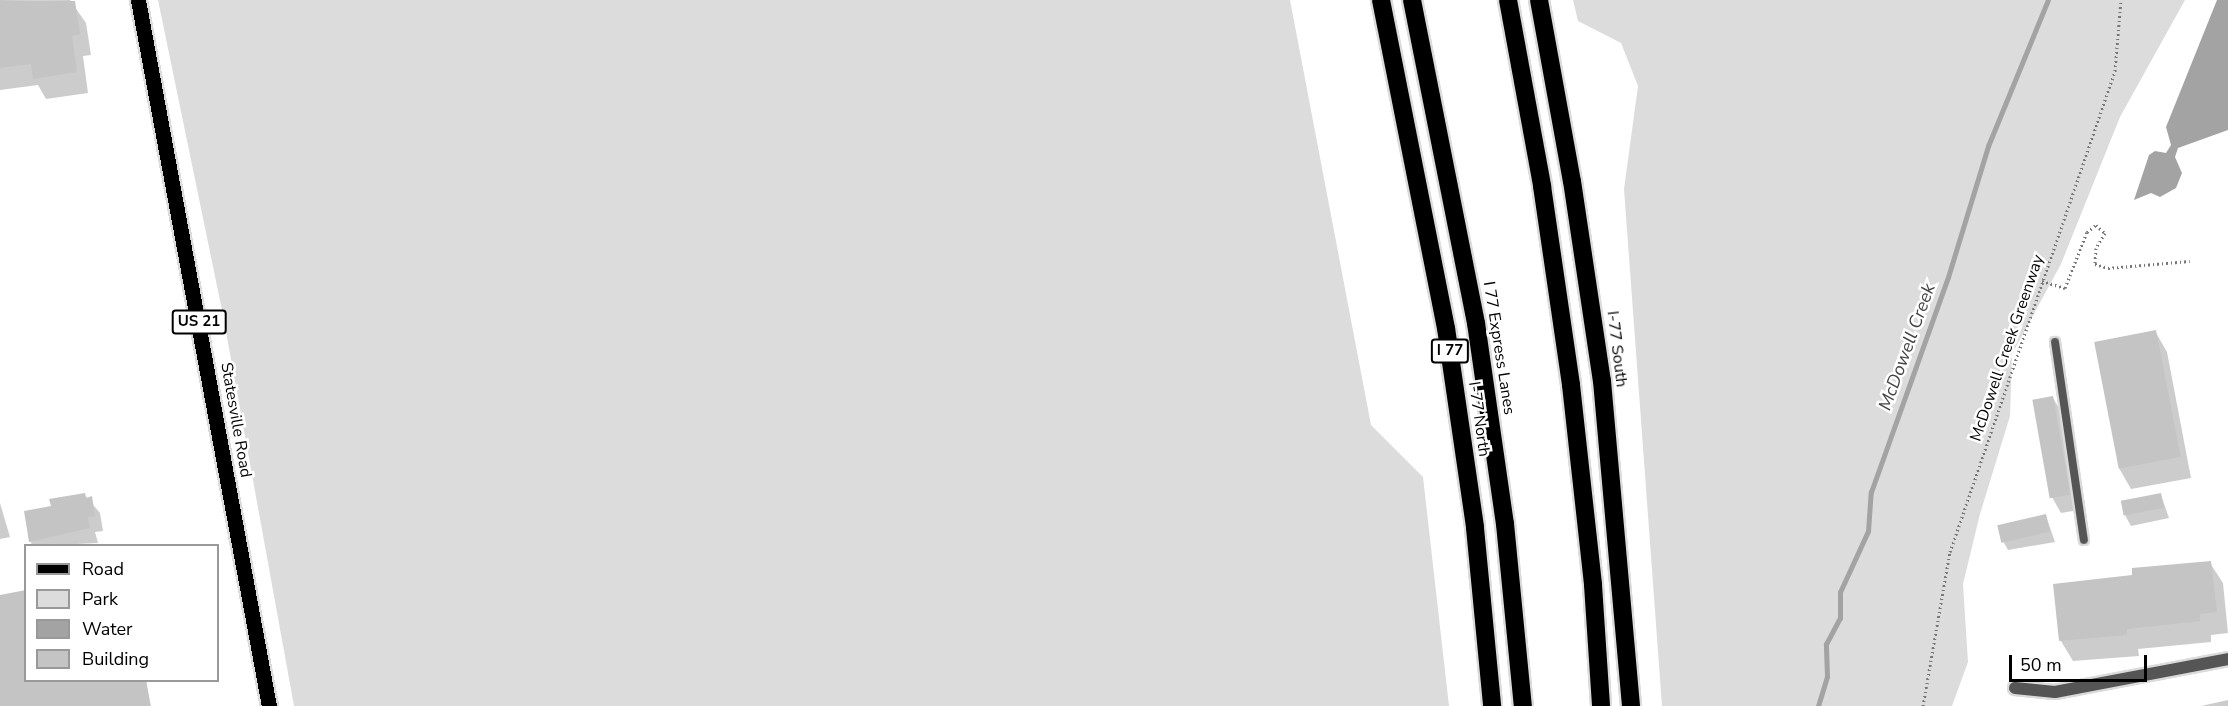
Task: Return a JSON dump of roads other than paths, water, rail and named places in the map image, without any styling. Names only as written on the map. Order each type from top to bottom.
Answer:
[{"type":"highway","name":"I-77 North","points":[[1381,0],[1446,327],[1475,528],[1492,706]]},
{"type":"highway","name":"I 77 Express Lanes","points":[[1412,0],[1476,323],[1505,524],[1523,706]]},
{"type":"highway","points":[[1508,0],[1542,186],[1568,363],[1593,585],[1601,706]]},
{"type":"highway","name":"I-77 South","points":[[1539,0],[1572,180],[1600,370],[1623,582],[1631,706]]},
{"type":"main road","name":"Statesville Road","points":[[138,0],[269,706]]},
{"type":"street","points":[[2015,688],[2055,692],[2228,659]]},
{"type":"lane","points":[[2055,342],[2084,540]]},
{"type":"water","points":[[2217,0],[2228,0],[2228,130],[2178,148],[2175,157],[2182,173],[2176,188],[2160,197],[2151,193],[2134,200],[2149,155],[2155,151],[2166,153],[2171,145],[2166,127]]},
{"type":"waterway","name":"McDowell Creek","points":[[1818,706],[1827,676],[1826,644],[1840,618],[1840,592],[1868,531],[1871,492],[1948,277],[1988,146],[2048,0]]}]
